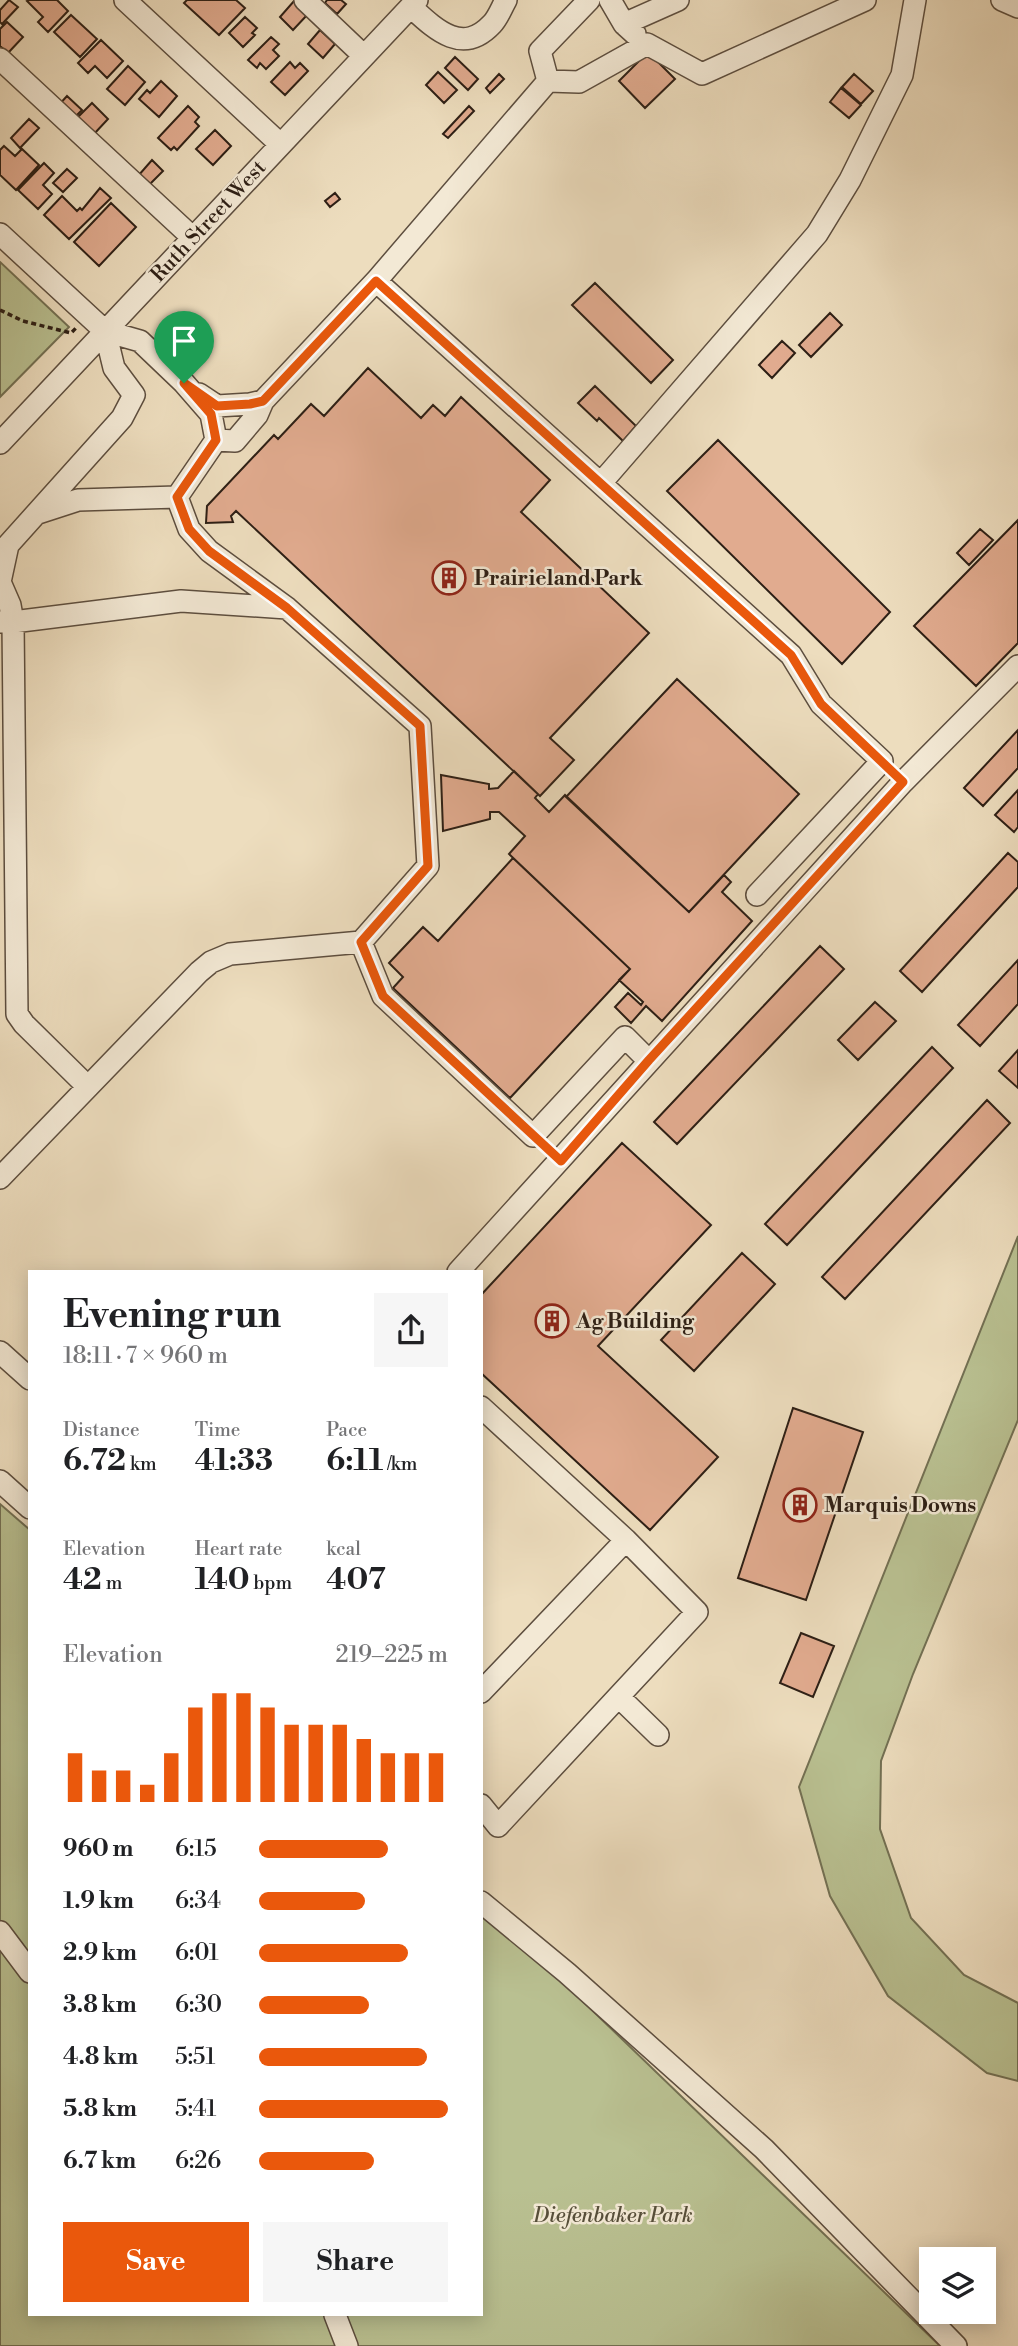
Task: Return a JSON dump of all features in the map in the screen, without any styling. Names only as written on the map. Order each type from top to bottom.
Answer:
[{"type":"street","points":[[125,0],[280,144]]},
{"type":"street","points":[[305,0],[364,56]]},
{"type":"street","points":[[414,4],[446,36],[471,39],[492,24],[506,0]]},
{"type":"street","points":[[548,81],[540,51],[589,0]]},
{"type":"street","points":[[610,0],[624,24],[647,44],[702,74],[864,0]]},
{"type":"street","points":[[624,24],[678,0]]},
{"type":"street","points":[[601,483],[817,234],[849,180],[902,75],[915,0]]},
{"type":"street","points":[[1002,0],[1018,7]]},
{"type":"street","name":"Ruth Street West","points":[[0,443],[414,4]]},
{"type":"street","points":[[548,81],[579,82],[647,44]]},
{"type":"street","points":[[0,59],[193,238]]},
{"type":"street","points":[[216,440],[235,441],[257,415],[263,401],[376,281],[548,81]]},
{"type":"street","points":[[0,234],[105,331],[140,341],[184,383],[211,414],[216,440],[177,497]]},
{"type":"street","points":[[376,281],[791,655],[821,704],[903,782]]},
{"type":"street","points":[[87,1086],[17,1014],[6,622],[10,605],[0,582],[8,545],[122,418],[134,395],[114,368],[105,331]]},
{"type":"street","points":[[184,383],[217,406],[263,401]]},
{"type":"street","points":[[36,514],[78,500],[177,497]]},
{"type":"street","points":[[0,1178],[211,962],[230,954],[361,942],[428,866],[420,726],[287,608],[209,551],[189,529],[177,497]]},
{"type":"street","points":[[6,622],[181,601],[287,608]]},
{"type":"street","points":[[460,1270],[903,782],[1018,666]]},
{"type":"street","points":[[757,895],[882,761]]},
{"type":"street","points":[[361,942],[383,996],[561,1161]]},
{"type":"street","points":[[533,1136],[625,1037],[649,1060]]},
{"type":"street","points":[[0,1352],[28,1377]]},
{"type":"street","points":[[483,1409],[626,1540],[697,1612],[498,1826],[483,1807]]},
{"type":"street","points":[[0,1481],[28,1506]]},
{"type":"street","points":[[483,1690],[626,1540]]},
{"type":"street","points":[[619,1696],[658,1735]]},
{"type":"street","points":[[483,1904],[567,1973],[764,2149],[956,2346]]},
{"type":"street","points":[[0,1932],[28,1969]]},
{"type":"street","points":[[335,2316],[347,2346]]},
{"type":"path","points":[[0,310],[23,321],[71,333],[88,316]]},
{"type":"green space","points":[[0,262],[69,327],[0,397]]},
{"type":"green space","name":"Marquis Downs","points":[[1018,1236],[1018,1420],[913,1674],[881,1761],[880,1829],[911,1918],[964,1975],[1018,2003],[1018,2081],[987,2073],[888,1996],[830,1896],[799,1787]]},
{"type":"green space","name":"Diefenbaker Park","points":[[0,1504],[28,1528],[28,2316],[483,2316],[483,1917],[568,1987],[940,2346],[0,2346]]},
{"type":"building","points":[[9,0],[18,7],[2,24],[0,10]]},
{"type":"building","points":[[57,0],[68,11],[48,32],[38,22],[43,17],[27,1]]},
{"type":"building","points":[[187,0],[236,0],[245,8],[219,35],[184,3]]},
{"type":"building","points":[[327,0],[341,0],[346,4],[337,14],[325,3]]},
{"type":"building","points":[[294,1],[308,14],[293,30],[280,17]]},
{"type":"building","points":[[71,15],[97,39],[80,57],[54,32]]},
{"type":"building","points":[[245,17],[257,28],[252,33],[255,35],[243,47],[229,33]]},
{"type":"building","points":[[7,22],[23,37],[8,53],[0,46],[0,29]]},
{"type":"building","points":[[320,30],[335,44],[323,58],[308,44]]},
{"type":"building","points":[[271,37],[279,44],[273,50],[279,56],[266,69],[260,63],[257,68],[248,60]]},
{"type":"building","points":[[101,40],[123,61],[107,78],[95,66],[88,73],[78,63]]},
{"type":"building","points":[[648,52],[675,79],[645,108],[619,81]]},
{"type":"building","points":[[455,57],[478,79],[468,90],[445,68]]},
{"type":"building","points":[[290,62],[295,68],[300,63],[308,71],[285,95],[271,82]]},
{"type":"building","points":[[128,66],[145,82],[125,105],[107,89]]},
{"type":"building","points":[[438,72],[457,90],[444,103],[426,85]]},
{"type":"building","points":[[499,74],[504,79],[490,93],[486,88]]},
{"type":"building","points":[[854,74],[873,91],[861,104],[842,87]]},
{"type":"building","points":[[161,81],[177,96],[159,117],[139,99],[147,90],[150,93]]},
{"type":"building","points":[[841,88],[861,105],[849,118],[830,102]]},
{"type":"building","points":[[67,96],[82,110],[72,120],[57,107]]},
{"type":"building","points":[[92,103],[108,119],[94,134],[77,118]]},
{"type":"building","points":[[188,106],[199,117],[195,122],[199,126],[177,150],[174,147],[171,150],[158,138]]},
{"type":"building","points":[[469,106],[474,111],[448,138],[443,134]]},
{"type":"building","points":[[29,119],[39,128],[20,148],[11,138]]},
{"type":"building","points":[[215,130],[231,146],[213,165],[196,149]]},
{"type":"building","points":[[4,146],[15,156],[22,149],[39,165],[16,190],[0,175],[0,150]]},
{"type":"building","points":[[152,160],[163,171],[148,186],[138,176]]},
{"type":"building","points":[[44,163],[54,173],[43,185],[52,194],[38,209],[18,190]]},
{"type":"building","points":[[67,169],[77,178],[63,192],[53,183]]},
{"type":"building","points":[[100,188],[111,198],[69,239],[44,215],[62,196],[77,211],[80,208],[82,210]]},
{"type":"building","points":[[335,193],[340,199],[330,207],[325,201]]},
{"type":"building","points":[[111,203],[136,227],[99,266],[74,242]]},
{"type":"building","points":[[595,283],[673,360],[651,383],[572,305]]},
{"type":"building","points":[[830,313],[842,325],[811,357],[799,345]]},
{"type":"building","points":[[782,341],[795,353],[772,378],[759,365]]},
{"type":"building","name":"Prairieland Park","points":[[368,368],[421,418],[433,405],[445,416],[461,397],[550,480],[521,512],[649,633],[550,738],[574,760],[540,796],[236,511],[231,516],[233,522],[206,523],[207,506],[274,435],[278,439],[311,404],[324,416]]},
{"type":"building","points":[[595,386],[636,426],[623,441],[578,403]]},
{"type":"building","points":[[718,440],[890,612],[842,664],[667,491]]},
{"type":"building","points":[[1018,520],[1018,643],[976,686],[914,626]]},
{"type":"building","points":[[980,529],[993,540],[969,565],[957,553]]},
{"type":"building","points":[[677,679],[799,794],[689,912],[566,797]]},
{"type":"building","points":[[1018,730],[1018,768],[983,806],[964,788]]},
{"type":"building","points":[[514,771],[538,794],[535,798],[549,812],[565,795],[689,912],[724,875],[731,882],[722,892],[752,921],[662,1021],[646,1006],[631,1023],[615,1007],[628,993],[641,1005],[643,1002],[619,980],[630,969],[509,854],[525,836],[499,812],[490,812],[490,819],[443,831],[441,775],[489,784],[489,789],[498,788]]},
{"type":"building","points":[[1018,790],[1018,827],[1014,832],[995,815]]},
{"type":"building","points":[[1008,853],[1018,862],[1018,887],[922,992],[900,971]]},
{"type":"building","points":[[513,858],[630,969],[510,1098],[393,988],[403,977],[389,963],[423,927],[438,941]]},
{"type":"building","points":[[820,946],[844,969],[677,1144],[654,1122]]},
{"type":"building","points":[[1018,960],[1018,1004],[980,1046],[958,1025]]},
{"type":"building","points":[[875,1002],[896,1021],[858,1060],[838,1040]]},
{"type":"building","points":[[932,1047],[953,1068],[787,1245],[765,1224]]},
{"type":"building","points":[[1018,1050],[1018,1088],[999,1071]]},
{"type":"building","points":[[987,1100],[1010,1123],[845,1299],[822,1277]]},
{"type":"building","name":"Ag Building","points":[[622,1143],[711,1225],[598,1346],[718,1457],[650,1530],[483,1375],[483,1293]]},
{"type":"building","points":[[742,1253],[775,1284],[694,1371],[661,1340]]},
{"type":"building","name":"Marquis Downs","points":[[793,1408],[863,1432],[806,1600],[738,1578]]},
{"type":"building","points":[[801,1633],[834,1646],[813,1697],[780,1683]]},
{"type":"place","name":"Prairieland Park","points":[[449,578]]},
{"type":"place","name":"Ag Building","points":[[552,1321]]},
{"type":"place","name":"Marquis Downs","points":[[800,1505]]},
{"type":"route","points":[[376,281],[791,655],[821,704],[903,782],[649,1060],[561,1161],[383,996],[361,942],[428,866],[420,726],[287,608],[209,551],[189,529],[177,497],[216,440],[211,414],[184,383],[217,406],[263,401],[376,281]]}]
